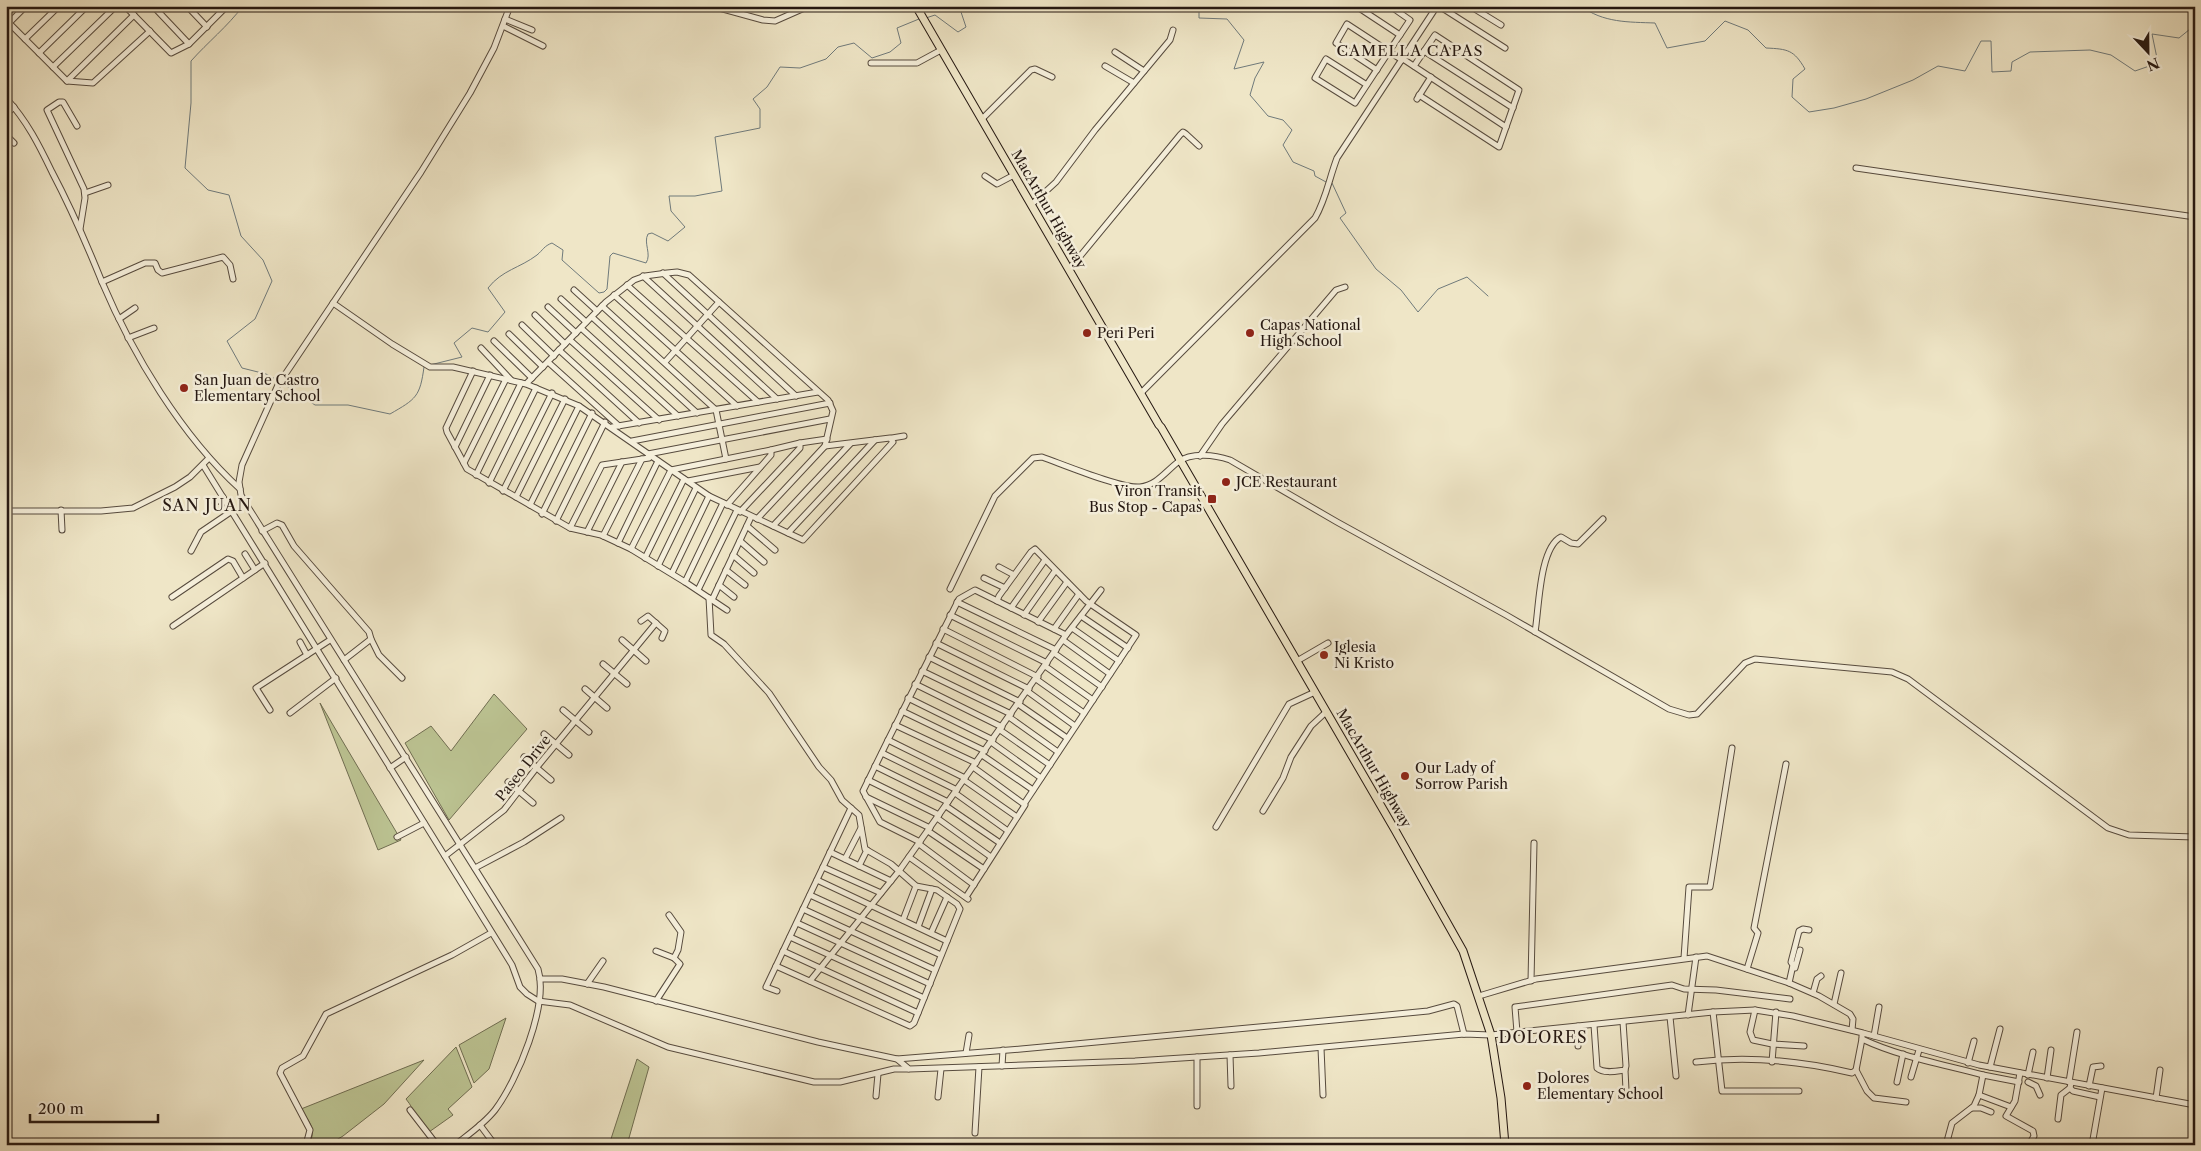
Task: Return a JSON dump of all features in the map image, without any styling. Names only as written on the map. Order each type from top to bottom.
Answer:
[{"type":"highway","name":"MacArthur Highway","points":[[917,8],[1315,692],[1463,951],[1491,1035],[1501,1098],[1505,1145]]},
{"type":"highway","points":[[1040,219],[1051,228],[1081,280],[1086,297]]},
{"type":"street","points":[[26,6],[8,22],[67,81],[92,83],[150,31]]},
{"type":"street","points":[[25,39],[59,6]]},
{"type":"street","points":[[39,53],[87,6]]},
{"type":"street","points":[[53,67],[116,6]]},
{"type":"street","points":[[126,6],[171,53],[189,44],[207,27],[219,8],[227,6]]},
{"type":"street","points":[[153,6],[189,44]]},
{"type":"street","points":[[186,6],[207,27]]},
{"type":"street","points":[[456,1144],[480,1125],[496,1109],[514,1078],[531,1033],[538,1001],[540,979],[533,960],[262,531],[245,501],[239,482],[242,465],[282,377],[421,172],[470,93],[503,26],[510,6]]},
{"type":"street","points":[[712,6],[763,20],[775,21],[809,6]]},
{"type":"street","points":[[1356,6],[1400,35]]},
{"type":"street","points":[[1367,85],[1326,59],[1315,78],[1355,103],[1367,85],[1377,70],[1389,52],[1410,20],[1390,6]]},
{"type":"street","points":[[1141,393],[1315,218],[1324,202],[1328,180],[1337,158],[1438,6],[1505,48]]},
{"type":"street","points":[[1470,6],[1501,25]]},
{"type":"street","points":[[67,81],[134,15]]},
{"type":"street","points":[[506,19],[532,30]]},
{"type":"street","points":[[1377,70],[1336,43],[1347,24],[1506,127]]},
{"type":"street","points":[[503,26],[543,46]]},
{"type":"street","points":[[1032,204],[1056,182],[1170,40],[1173,30]]},
{"type":"street","points":[[1414,66],[1435,35],[1518,89],[1498,147],[1418,97],[1430,77]]},
{"type":"street","points":[[871,63],[917,63],[941,50]]},
{"type":"street","points":[[1424,51],[1513,108]]},
{"type":"street","points":[[1116,52],[1144,71]]},
{"type":"street","points":[[1104,66],[1134,83]]},
{"type":"street","points":[[982,119],[1032,70],[1037,70],[1052,77]]},
{"type":"street","points":[[6,98],[33,133],[80,229],[128,338],[184,426],[209,458],[240,489]]},
{"type":"street","points":[[77,126],[63,102],[59,102],[46,110],[85,194],[80,229]]},
{"type":"street","points":[[6,114],[14,107]]},
{"type":"street","points":[[1072,266],[1183,132],[1199,146]]},
{"type":"street","points":[[6,134],[14,143]]},
{"type":"street","points":[[1856,168],[2195,217]]},
{"type":"street","points":[[985,176],[996,184],[1014,175]]},
{"type":"street","points":[[85,194],[108,185]]},
{"type":"street","points":[[102,282],[145,263],[154,262],[162,273],[223,257],[226,258],[233,272],[233,279]]},
{"type":"street","points":[[214,258],[216,265]]},
{"type":"street","points":[[476,475],[524,383],[532,378],[614,295],[643,276],[677,272],[689,275],[830,402],[832,409],[825,446],[747,526],[720,585],[711,599],[711,635],[724,644],[770,693],[819,767],[831,780],[842,800],[861,818],[864,847],[891,864],[916,886],[932,889],[958,904],[960,909],[914,1023],[910,1026],[776,966]]},
{"type":"street","points":[[663,273],[796,396]]},
{"type":"street","points":[[643,276],[776,399]]},
{"type":"street","points":[[627,285],[758,402]]},
{"type":"street","points":[[1200,456],[1222,424],[1336,290],[1345,287]]},
{"type":"street","points":[[574,290],[597,311]]},
{"type":"street","points":[[614,295],[737,406]]},
{"type":"street","points":[[561,298],[586,322]]},
{"type":"street","points":[[665,362],[719,302]]},
{"type":"street","points":[[333,303],[416,360],[430,367],[453,367],[524,383],[552,393],[579,406],[605,422],[709,496],[809,542]]},
{"type":"street","points":[[602,306],[716,410],[726,459]]},
{"type":"street","points":[[548,307],[576,333]]},
{"type":"street","points":[[119,320],[135,308]]},
{"type":"street","points":[[534,315],[565,344]]},
{"type":"street","points":[[592,317],[697,413]]},
{"type":"street","points":[[522,325],[554,356]]},
{"type":"street","points":[[128,338],[154,328]]},
{"type":"street","points":[[581,328],[678,416]]},
{"type":"street","points":[[508,334],[543,367]]},
{"type":"street","points":[[570,340],[659,420]]},
{"type":"street","points":[[494,342],[532,378]]},
{"type":"street","points":[[480,348],[508,379]]},
{"type":"street","points":[[559,350],[640,423]]},
{"type":"street","points":[[548,362],[619,426]]},
{"type":"street","points":[[474,371],[447,425],[447,432],[467,469],[530,505],[542,514],[570,528],[603,536],[631,549],[672,573],[728,610]]},
{"type":"street","points":[[455,447],[490,375]]},
{"type":"street","points":[[464,463],[508,379]]},
{"type":"street","points":[[489,483],[536,388]]},
{"type":"street","points":[[612,427],[818,392]]},
{"type":"street","points":[[503,491],[552,393]]},
{"type":"street","points":[[516,497],[564,399]]},
{"type":"street","points":[[632,441],[830,402]]},
{"type":"street","points":[[530,505],[579,406]]},
{"type":"street","points":[[542,514],[592,414]]},
{"type":"street","points":[[570,528],[602,465],[649,458],[650,455],[830,419]]},
{"type":"street","points":[[556,521],[605,422]]},
{"type":"street","points":[[825,446],[904,436]]},
{"type":"street","points":[[803,540],[891,446],[892,438]]},
{"type":"street","points":[[671,470],[827,439]]},
{"type":"street","points":[[788,533],[875,440]]},
{"type":"street","points":[[698,590],[739,511],[800,448],[800,443]]},
{"type":"street","points":[[773,526],[850,443]]},
{"type":"street","points":[[685,582],[725,504],[771,455],[771,450]]},
{"type":"street","points":[[950,589],[995,496],[1033,458],[1042,456],[1107,480],[1138,488],[1153,484],[1180,461],[1200,456],[1230,460],[1669,708],[1689,716],[1701,711],[1745,663],[1751,660],[1798,662],[1876,670],[1899,675],[1908,679],[2108,828],[2129,835],[2195,837]]},
{"type":"street","points":[[6,509],[101,510],[133,508],[175,487],[209,458]]},
{"type":"street","points":[[603,536],[642,459]]},
{"type":"street","points":[[618,543],[658,460]]},
{"type":"street","points":[[587,532],[622,462]]},
{"type":"street","points":[[202,465],[336,678],[512,965],[520,988],[538,1001],[570,1005],[668,1048],[814,1082],[840,1082],[894,1069],[940,1069],[1230,1055],[1464,1034],[1491,1035],[1713,1012],[1755,1010],[1776,1012],[1852,1030],[1916,1059],[2005,1079],[2028,1082],[2034,1085],[2040,1095]]},
{"type":"street","points":[[686,480],[760,467]]},
{"type":"street","points":[[631,549],[671,470]]},
{"type":"street","points":[[644,558],[686,480]]},
{"type":"street","points":[[658,566],[696,488]]},
{"type":"street","points":[[672,573],[709,496]]},
{"type":"street","points":[[215,503],[223,497]]},
{"type":"street","points":[[61,510],[62,530]]},
{"type":"street","points":[[191,551],[201,532],[232,511]]},
{"type":"street","points":[[1535,632],[1542,579],[1550,549],[1561,537],[1574,544],[1578,544],[1603,519]]},
{"type":"street","points":[[262,531],[277,523],[282,525],[294,546],[369,632],[380,655],[402,678]]},
{"type":"street","points":[[747,526],[775,550]]},
{"type":"street","points":[[740,541],[764,562]]},
{"type":"street","points":[[909,857],[967,898],[1024,804],[1136,635],[1090,604],[1037,551],[1033,550],[1005,588],[998,601]]},
{"type":"street","points":[[244,554],[254,570]]},
{"type":"street","points":[[733,555],[754,573]]},
{"type":"street","points":[[172,597],[228,559],[233,561],[243,578]]},
{"type":"street","points":[[1011,608],[1045,560]]},
{"type":"street","points":[[174,626],[265,564]]},
{"type":"street","points":[[999,568],[1014,575]]},
{"type":"street","points":[[726,570],[744,585]]},
{"type":"street","points":[[1024,615],[1056,571]]},
{"type":"street","points":[[984,578],[1005,588]]},
{"type":"street","points":[[1038,622],[1066,582]]},
{"type":"street","points":[[720,585],[734,597]]},
{"type":"street","points":[[974,884],[919,843],[880,822],[863,791],[957,602],[966,594],[975,590],[1054,629],[1110,674]]},
{"type":"street","points":[[810,981],[899,871],[1064,638],[1101,590]]},
{"type":"street","points":[[1054,629],[1079,594]]},
{"type":"street","points":[[957,602],[1055,652],[1102,687]]},
{"type":"street","points":[[950,615],[1046,665],[1093,700]]},
{"type":"street","points":[[641,621],[646,616],[656,623],[666,633],[662,638]]},
{"type":"street","points":[[1081,616],[1128,648]]},
{"type":"street","name":"Paseo Drive","points":[[445,856],[497,817],[656,623]]},
{"type":"street","points":[[1072,628],[1119,661]]},
{"type":"street","points":[[943,629],[1037,678],[1084,713]]},
{"type":"street","points":[[344,660],[371,639]]},
{"type":"street","points":[[270,710],[256,688],[330,640]]},
{"type":"street","points":[[622,640],[646,661]]},
{"type":"street","points":[[300,642],[307,655]]},
{"type":"street","points":[[936,643],[1028,690],[1076,726]]},
{"type":"street","points":[[1297,661],[1328,643]]},
{"type":"street","points":[[929,657],[1019,703],[1067,738]]},
{"type":"street","points":[[604,664],[627,684]]},
{"type":"street","points":[[922,671],[1010,715],[1058,752]]},
{"type":"street","points":[[290,713],[336,678]]},
{"type":"street","points":[[915,684],[1001,728],[1050,765]]},
{"type":"street","points":[[585,689],[608,708]]},
{"type":"street","points":[[1216,827],[1289,704],[1315,692]]},
{"type":"street","points":[[908,698],[992,741],[1041,778]]},
{"type":"street","points":[[563,710],[589,732]]},
{"type":"street","points":[[902,711],[983,753],[1033,790]]},
{"type":"street","points":[[1263,812],[1283,778],[1291,757],[1311,726],[1326,712]]},
{"type":"street","points":[[896,725],[975,766],[1024,804]]},
{"type":"street","points":[[544,734],[569,755]]},
{"type":"street","points":[[888,740],[965,779],[1017,817]]},
{"type":"street","points":[[1684,958],[1689,887],[1710,887],[1732,748]]},
{"type":"street","points":[[882,753],[956,791],[1008,830]]},
{"type":"street","points":[[524,757],[552,780]]},
{"type":"street","points":[[390,768],[406,758]]},
{"type":"street","points":[[1747,969],[1758,933],[1754,928],[1786,764]]},
{"type":"street","points":[[875,766],[947,804],[1000,843]]},
{"type":"street","points":[[868,780],[938,817],[991,857]]},
{"type":"street","points":[[508,782],[532,803]]},
{"type":"street","points":[[866,797],[929,830],[984,869]]},
{"type":"street","points":[[777,991],[766,987],[851,808]]},
{"type":"street","points":[[475,868],[524,842],[562,818]]},
{"type":"street","points":[[397,838],[424,823]]},
{"type":"street","points":[[845,859],[862,827]]},
{"type":"street","points":[[1532,981],[1534,842]]},
{"type":"street","points":[[859,866],[867,850]]},
{"type":"street","points":[[830,852],[891,881]]},
{"type":"street","points":[[823,867],[881,894]]},
{"type":"street","points":[[817,880],[947,941]]},
{"type":"street","points":[[903,920],[916,886]]},
{"type":"street","points":[[918,927],[932,889]]},
{"type":"street","points":[[810,895],[941,955]]},
{"type":"street","points":[[931,933],[947,897]]},
{"type":"street","points":[[803,909],[935,970]]},
{"type":"street","points":[[669,915],[682,932],[674,958]]},
{"type":"street","points":[[797,923],[930,984]]},
{"type":"street","points":[[1790,984],[1793,965],[1791,962],[1799,931],[1803,929],[1809,930]]},
{"type":"street","points":[[306,1145],[310,1130],[280,1074],[282,1068],[303,1056],[325,1016],[452,955],[491,933]]},
{"type":"street","points":[[790,937],[924,998]]},
{"type":"street","points":[[1790,984],[1800,950]]},
{"type":"street","points":[[656,951],[679,962],[679,966],[656,1000]]},
{"type":"street","points":[[784,951],[918,1013]]},
{"type":"street","points":[[1688,1015],[1696,957]]},
{"type":"street","points":[[1479,996],[1532,981],[1684,958],[1710,957],[1813,993],[1852,1016],[1852,1030]]},
{"type":"street","points":[[587,984],[603,961]]},
{"type":"street","points":[[1834,1004],[1841,973]]},
{"type":"street","points":[[1813,993],[1817,979],[1821,976]]},
{"type":"street","points":[[540,979],[562,979],[587,984],[818,1042],[897,1058],[1377,1016],[1428,1011],[1454,1004],[1457,1006],[1464,1034]]},
{"type":"street","points":[[1518,1032],[1515,1009],[1517,1006],[1672,985],[1692,989],[1790,999]]},
{"type":"street","points":[[1874,1036],[1879,1007]]},
{"type":"street","points":[[1755,1010],[1750,1036],[1758,1042],[1804,1046]]},
{"type":"street","points":[[1713,1012],[1722,1092],[1799,1091]]},
{"type":"street","points":[[1772,1062],[1776,1012]]},
{"type":"street","points":[[1670,1017],[1676,1076]]},
{"type":"street","points":[[1623,1022],[1626,1090]]},
{"type":"street","points":[[1594,1025],[1599,1071],[1625,1070]]},
{"type":"street","points":[[1578,1026],[1578,1046]]},
{"type":"street","points":[[1990,1068],[2000,1029]]},
{"type":"street","points":[[2077,1032],[2070,1084],[2073,1091],[2100,1097]]},
{"type":"street","points":[[966,1053],[969,1035]]},
{"type":"street","points":[[1862,1036],[1874,1036],[1919,1050],[1990,1068],[2070,1084],[2195,1105]]},
{"type":"street","points":[[1862,1036],[1856,1070],[1867,1091],[1874,1098],[1906,1102]]},
{"type":"street","points":[[1968,1063],[1974,1041]]},
{"type":"street","points":[[1321,1048],[1322,1095]]},
{"type":"street","points":[[1002,1066],[1003,1050]]},
{"type":"street","points":[[1911,1077],[1919,1050]]},
{"type":"street","points":[[2047,1078],[2051,1050]]},
{"type":"street","points":[[2028,1082],[2033,1052]]},
{"type":"street","points":[[1897,1082],[1903,1054]]},
{"type":"street","points":[[1230,1055],[1231,1086]]},
{"type":"street","points":[[1197,1057],[1197,1106]]},
{"type":"street","points":[[897,1058],[909,1069]]},
{"type":"street","points":[[1946,1065],[1948,1058]]},
{"type":"street","points":[[1696,1062],[1718,1060],[1772,1062],[1818,1065],[1852,1072],[1856,1070]]},
{"type":"street","points":[[2090,1086],[2093,1067],[2101,1066]]},
{"type":"street","points":[[975,1133],[980,1067]]},
{"type":"street","points":[[938,1097],[940,1069]]},
{"type":"street","points":[[2156,1098],[2160,1070]]},
{"type":"street","points":[[2005,1079],[2007,1071]]},
{"type":"street","points":[[876,1096],[878,1074]]},
{"type":"street","points":[[1946,1145],[1952,1123],[1972,1108],[1979,1095],[1983,1074]]},
{"type":"street","points":[[2020,1074],[2011,1107],[2006,1113],[2007,1118],[2034,1133],[2029,1145]]},
{"type":"street","points":[[2058,1119],[2061,1095],[2070,1084]]},
{"type":"street","points":[[2092,1145],[2102,1088]]},
{"type":"street","points":[[1979,1095],[2011,1107]]},
{"type":"street","points":[[1972,1108],[1991,1112]]},
{"type":"street","points":[[410,1110],[437,1145]]},
{"type":"street","points":[[480,1125],[494,1145]]},
{"type":"green space","points":[[494,694],[527,729],[449,820],[405,743],[431,726],[451,751]]},
{"type":"green space","points":[[320,703],[401,840],[378,850]]},
{"type":"green space","points":[[506,1018],[489,1069],[474,1083],[459,1045]]},
{"type":"green space","points":[[456,1047],[472,1087],[448,1109],[453,1115],[429,1132],[422,1125],[406,1099]]},
{"type":"green space","points":[[637,1059],[649,1067],[627,1145],[609,1145]]},
{"type":"green space","points":[[424,1060],[384,1104],[343,1136],[328,1145],[308,1145],[311,1140],[312,1130],[301,1109]]},
{"type":"waterway","points":[[243,6],[231,21],[191,61],[191,103],[185,168],[208,190],[229,195],[241,236],[263,260],[272,281],[255,319],[227,341],[242,368],[266,374],[279,381]]},
{"type":"waterway","points":[[926,18],[935,15],[958,32],[966,27],[959,6]]},
{"type":"waterway","points":[[1004,6],[1009,11],[1011,6]]},
{"type":"waterway","points":[[1199,6],[1199,18],[1227,19],[1244,40],[1234,69],[1264,62],[1255,78],[1250,95],[1268,116],[1283,120],[1292,130],[1283,145],[1293,162],[1314,171],[1315,176],[1326,182]]},
{"type":"waterway","points":[[1581,6],[1589,12],[1607,19],[1655,23],[1667,48],[1705,41],[1725,21],[1748,30],[1766,48],[1790,52],[1801,63],[1805,69],[1793,79],[1792,97],[1809,112],[1834,108],[1866,99],[1913,80],[1938,66],[1965,71],[1981,41],[1991,41],[1992,72],[2011,71],[2012,62],[2030,52],[2090,50],[2111,55],[2135,71],[2158,63],[2152,34],[2179,38],[2195,25]]},
{"type":"waterway","points":[[430,365],[462,357],[454,343],[472,328],[488,332],[505,312],[488,288],[499,277],[531,259],[549,244],[552,243],[563,250],[562,260],[599,293],[607,289],[610,256],[613,253],[646,263],[648,260],[646,241],[648,234],[652,233],[668,241],[685,227],[671,211],[669,196],[695,196],[722,191],[715,137],[760,128],[760,109],[753,99],[767,87],[780,67],[800,68],[826,59],[838,47],[854,43],[872,58],[890,52],[901,43],[897,28],[919,19]]},
{"type":"waterway","points":[[1330,183],[1332,183],[1346,213],[1340,218],[1376,269],[1401,290],[1418,312],[1438,289],[1467,277],[1488,296]]},
{"type":"waterway","points":[[282,383],[315,405],[348,405],[390,414],[406,405],[415,396],[421,385],[424,367]]},
{"type":"place","name":"Peri Peri","points":[[1087,333]]},
{"type":"place","name":"Capas National High School","points":[[1250,333]]},
{"type":"place","name":"San Juan de Castro Elementary School","points":[[184,388]]},
{"type":"place","name":"JCE Restaurant","points":[[1226,482]]},
{"type":"place","name":"Viron Transit Bus Stop - Capas","points":[[1212,499]]},
{"type":"place","name":"Iglesia Ni Kristo","points":[[1324,655]]},
{"type":"place","name":"Our Lady of Sorrow Parish","points":[[1405,776]]},
{"type":"place","name":"Dolores Elementary School","points":[[1527,1086]]},
{"type":"district","name":"CAMELLA CAPAS","points":[[1410,51]]},
{"type":"district","name":"SAN JUAN","points":[[207,505]]},
{"type":"district","name":"DOLORES","points":[[1543,1037]]}]
